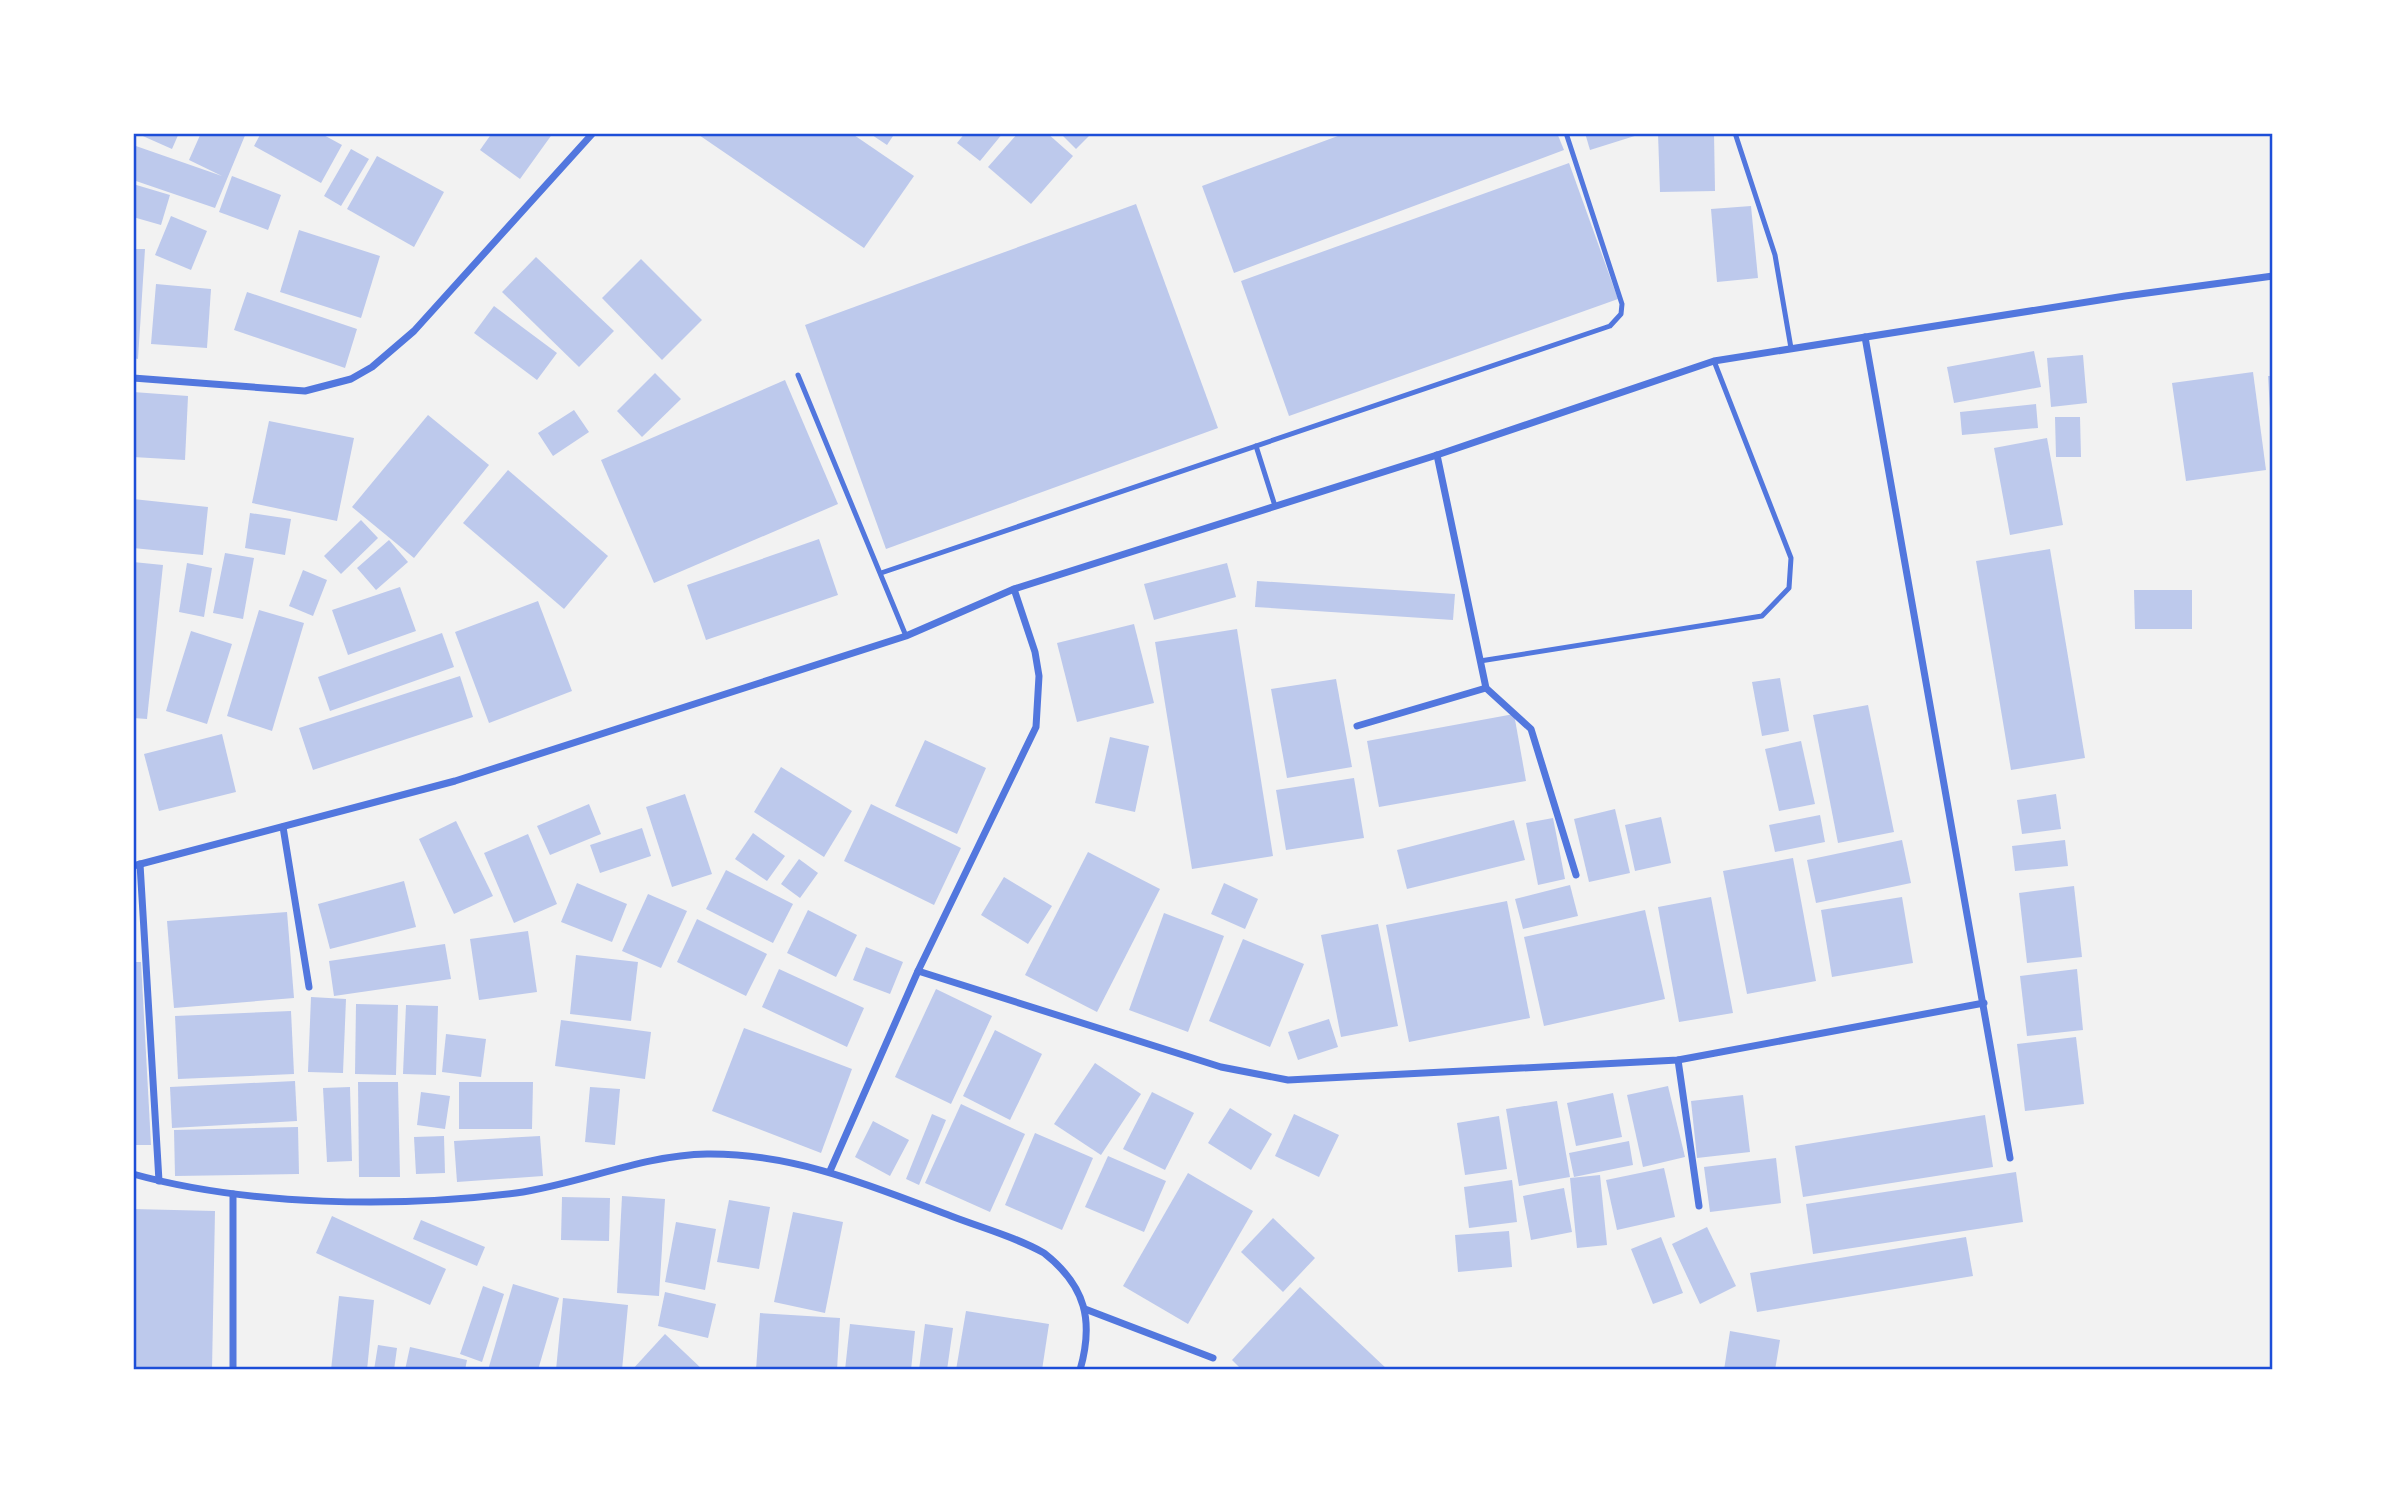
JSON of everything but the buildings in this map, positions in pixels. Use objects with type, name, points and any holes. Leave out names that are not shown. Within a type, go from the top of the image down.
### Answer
[{"type":"street","points":[[133,378],[305,391],[351,379],[372,367],[414,331],[593,133]]},
{"type":"street","points":[[159,1181],[137,865],[455,781],[906,636],[1014,589],[1437,455],[1714,361],[2273,275]]},
{"type":"street","points":[[1864,337],[2010,1158]]},
{"type":"street","points":[[1437,455],[1486,688],[1531,729],[1576,875]]},
{"type":"street","points":[[830,1171],[918,971],[1036,727],[1040,676],[1014,589]]},
{"type":"street","points":[[1357,726],[1486,688]]},
{"type":"street","points":[[284,827],[309,987]]},
{"type":"street","points":[[918,971],[1208,1063],[1266,1078],[1287,1080],[1678,1060],[1984,1003]]},
{"type":"street","points":[[1678,1060],[1699,1206]]},
{"type":"street","points":[[133,1174],[233,1194],[382,1203],[518,1192],[618,1167],[704,1154],[752,1156],[830,1171],[1033,1247],[1058,1264],[1085,1309],[1088,1343],[1080,1370]]},
{"type":"street","points":[[233,1194],[233,1370]]},
{"type":"street","points":[[1085,1309],[1213,1358]]},
{"type":"lane","points":[[881,573],[1610,326],[1621,314],[1620,296],[1566,133]]},
{"type":"lane","points":[[1735,133],[1775,255],[1791,348]]},
{"type":"lane","points":[[1480,661],[1762,616],[1789,588],[1791,558],[1714,361]]},
{"type":"lane","points":[[798,374],[906,636]]},
{"type":"lane","points":[[1256,446],[1275,506]]}]
